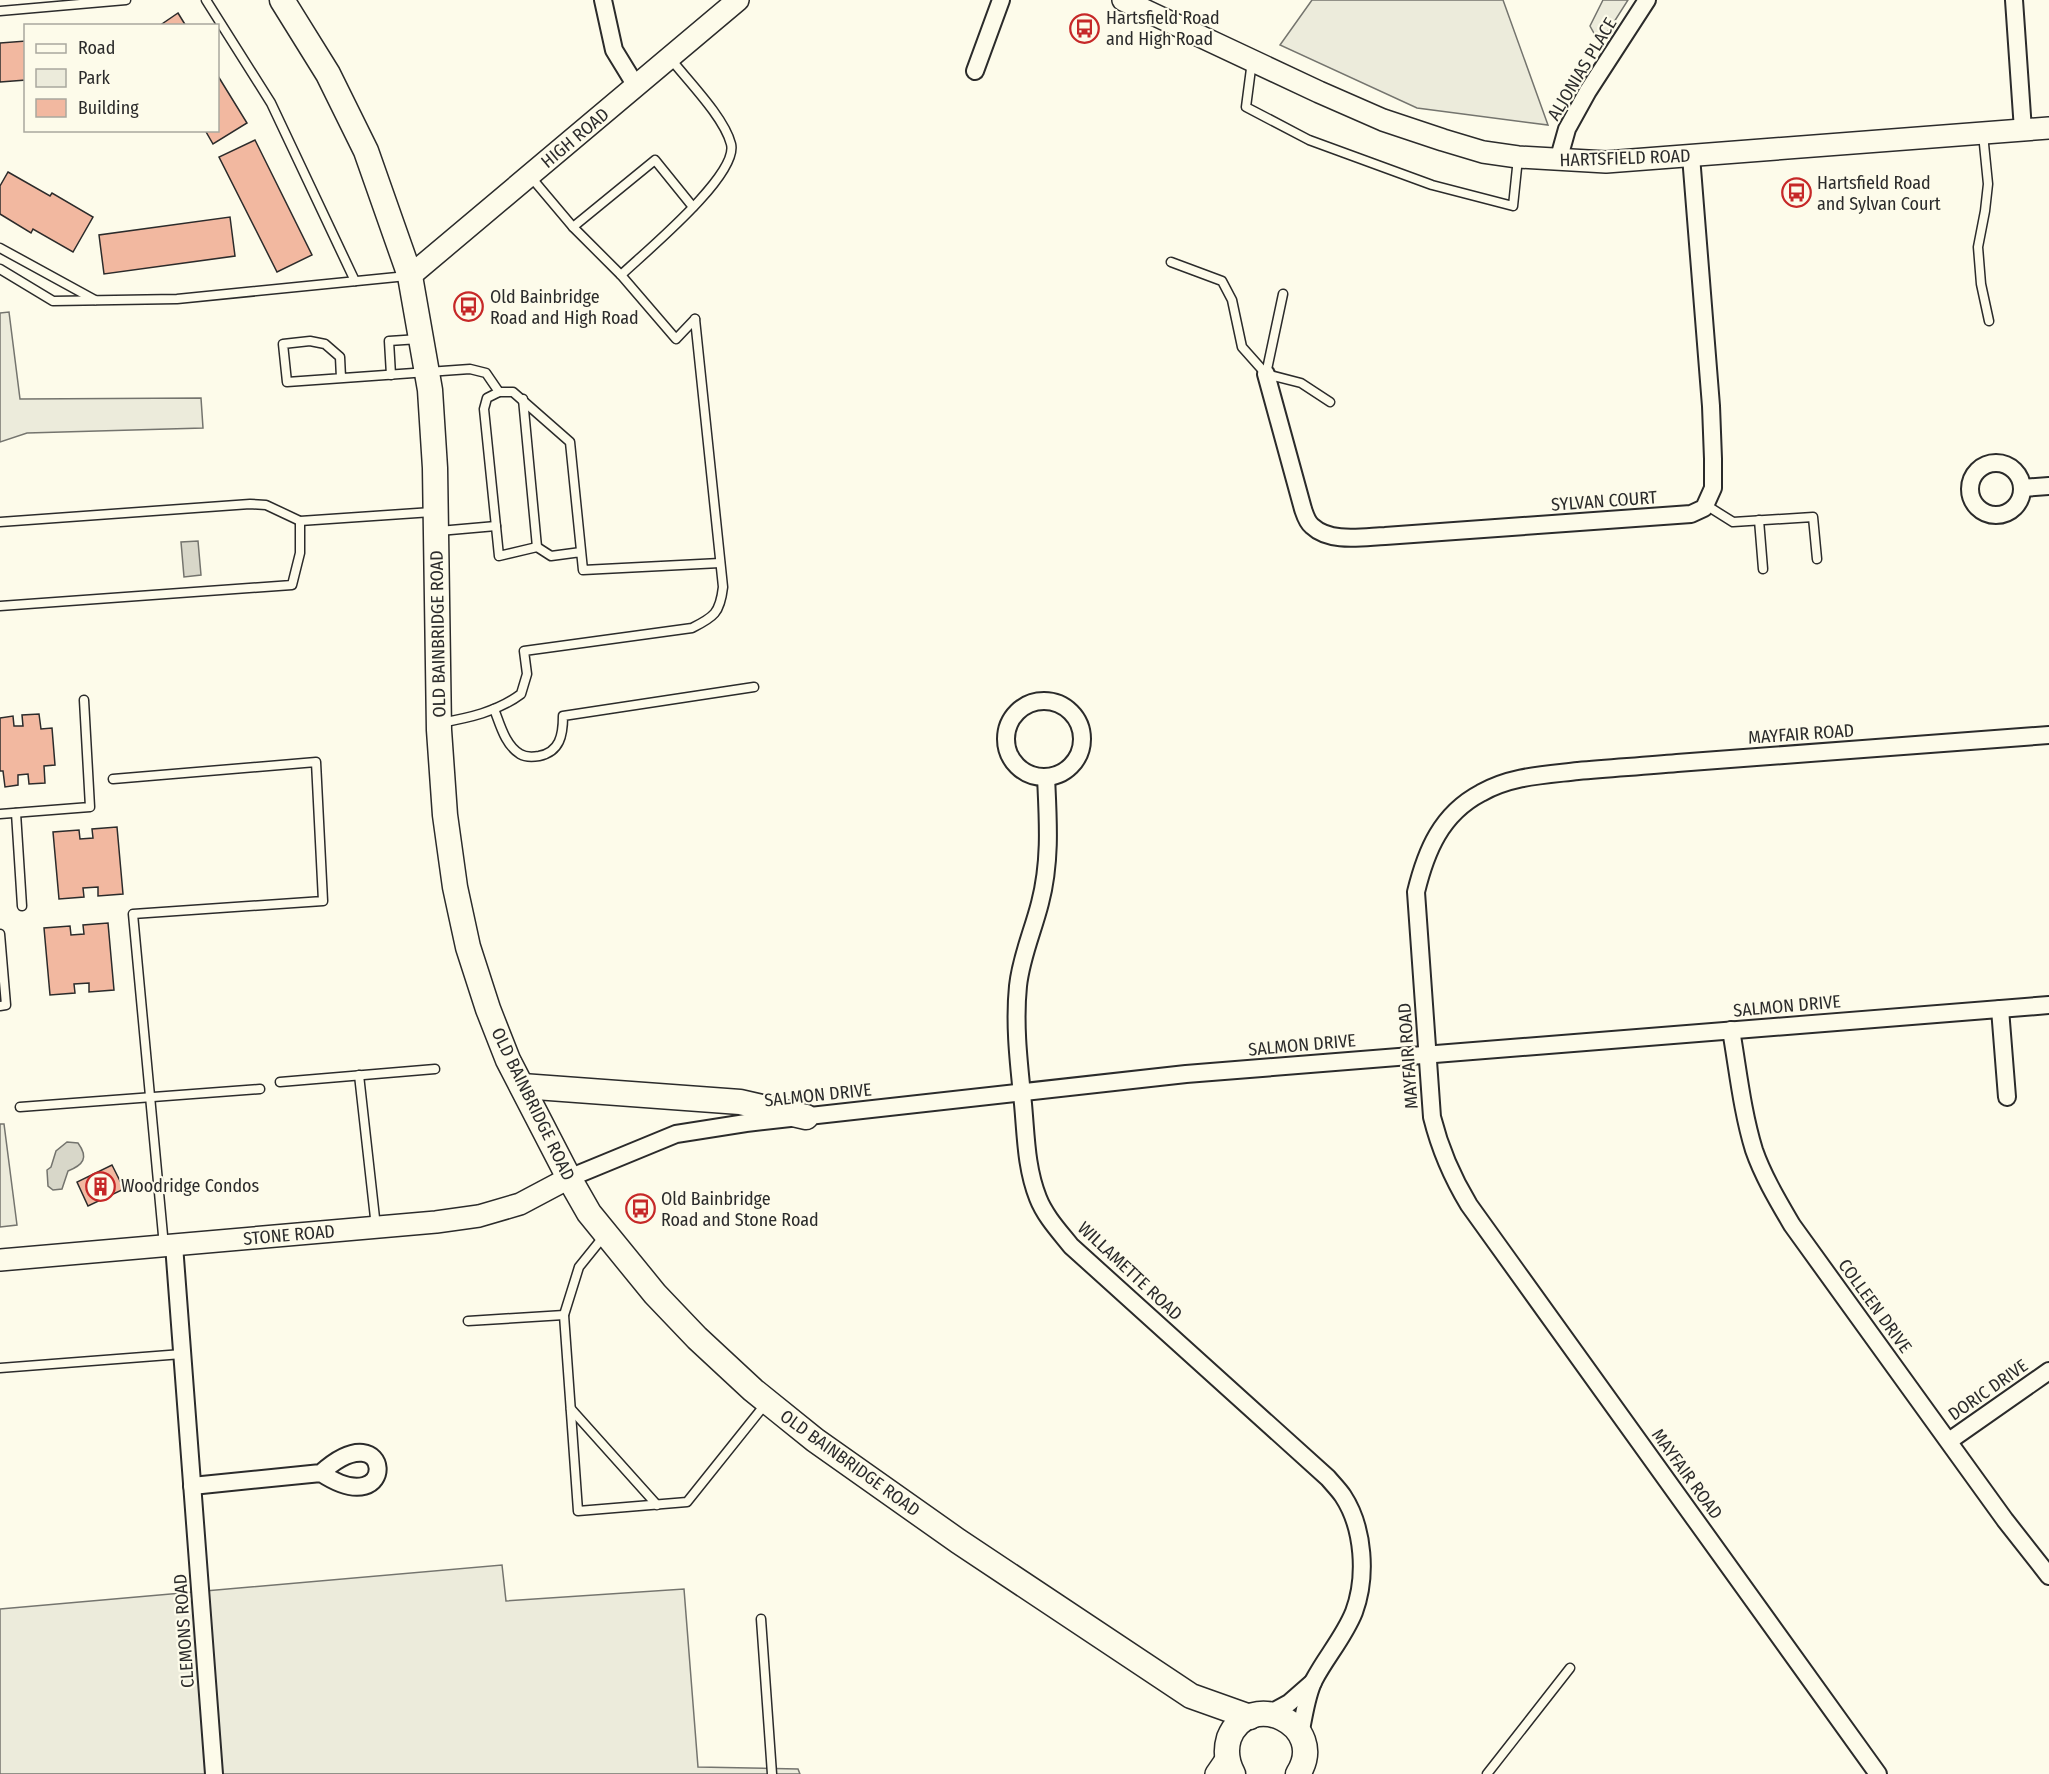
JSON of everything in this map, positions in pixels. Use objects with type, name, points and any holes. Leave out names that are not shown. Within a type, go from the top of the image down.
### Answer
[{"type":"main road","name":"OLD BAINBRIDGE ROAD","points":[[282,0],[328,74],[366,151],[410,276],[428,372],[435,468],[439,723],[445,815],[455,886],[468,947],[488,1009],[508,1060],[569,1178],[589,1213],[662,1302],[697,1338],[768,1402],[898,1501],[1191,1696],[1217,1727],[1226,1763]]},
{"type":"main road","points":[[522,1086],[740,1102],[806,1117]]},
{"type":"main road","name":"OLD BAINBRIDGE ROAD","points":[[1191,1696],[1260,1715],[1281,1717],[1292,1724],[1304,1759]]},
{"type":"main road","points":[[1226,1763],[1235,1727],[1260,1715]]},
{"type":"street","points":[[603,0],[614,50],[636,86]]},
{"type":"street","name":"HIGH ROAD","points":[[410,276],[738,0]]},
{"type":"street","points":[[975,70],[1000,0]]},
{"type":"street","name":"HARTSFIELD ROAD","points":[[1123,0],[1383,120],[1463,146],[1518,157],[1606,162],[2049,128]]},
{"type":"street","name":"ALJONIAS PLACE","points":[[1558,161],[1567,129],[1588,91],[1647,0]]},
{"type":"street","points":[[2014,0],[2023,130]]},
{"type":"street","points":[[1691,156],[1712,427],[1713,488],[1706,505]]},
{"type":"street","name":"SYLVAN COURT","points":[[1266,374],[1302,509],[1310,525],[1323,533],[1341,537],[1385,536],[1691,514],[1706,505]]},
{"type":"street","points":[[2022,488],[2049,486]]},
{"type":"street","points":[[1048,701],[1060,704],[1071,711],[1079,722],[1082,735],[1081,751],[1075,762],[1065,771],[1046,777],[1026,773],[1016,764],[1009,753],[1006,740],[1007,729],[1013,717],[1022,708],[1048,701]]},
{"type":"street","name":"MAYFAIR ROAD","points":[[1878,1774],[1469,1205],[1454,1180],[1439,1144],[1432,1117],[1416,892],[1424,861],[1433,840],[1463,805],[1498,784],[1529,776],[2049,735]]},
{"type":"street","name":"WILLAMETTE ROAD","points":[[1046,777],[1049,842],[1047,874],[1023,956],[1016,1022],[1029,1170],[1038,1200],[1071,1246],[1328,1478],[1343,1497],[1353,1519],[1358,1539],[1361,1563],[1360,1588],[1353,1613],[1313,1682],[1289,1703],[1260,1715]]},
{"type":"street","name":"SALMON DRIVE","points":[[569,1178],[676,1134],[746,1123],[1186,1074],[2049,1005]]},
{"type":"street","points":[[2000,1009],[2007,1097]]},
{"type":"street","name":"COLLEEN DRIVE","points":[[1731,1030],[1744,1110],[1755,1151],[1770,1188],[1792,1225],[2049,1576]]},
{"type":"street","name":"STONE ROAD","points":[[0,1260],[376,1228],[479,1216],[520,1204],[569,1178]]},
{"type":"street","name":"CLEMONS ROAD","points":[[169,1245],[182,1354],[214,1774]]},
{"type":"street","name":"DORIC DRIVE","points":[[1948,1441],[2049,1371]]},
{"type":"street","points":[[192,1486],[321,1473]]},
{"type":"street","name":"WILLAMETTE ROAD","points":[[1304,1759],[1313,1682]]},
{"type":"lane","points":[[0,11],[126,0]]},
{"type":"lane","points":[[207,0],[271,103],[355,281]]},
{"type":"lane","points":[[621,275],[693,207],[714,185],[728,165],[732,147],[726,129],[670,58]]},
{"type":"lane","points":[[1252,61],[1246,107],[1309,140],[1432,185],[1513,206],[1518,157]]},
{"type":"lane","points":[[1983,133],[1988,184],[1978,248],[1981,284],[1989,321]]},
{"type":"lane","points":[[573,227],[655,160],[693,207]]},
{"type":"lane","points":[[439,723],[466,718],[494,709],[521,694],[527,674],[524,651],[692,628],[713,618],[721,604],[723,587],[695,319],[676,339],[621,275],[573,227],[530,176]]},
{"type":"lane","points":[[0,248],[96,301]]},
{"type":"lane","points":[[1171,262],[1222,281],[1233,300],[1242,347],[1266,374],[1301,383],[1330,402]]},
{"type":"lane","points":[[0,269],[53,301],[177,299],[410,276]]},
{"type":"lane","points":[[1266,374],[1283,294]]},
{"type":"lane","points":[[391,375],[389,341],[422,338]]},
{"type":"lane","points":[[341,378],[340,357],[325,344],[310,341],[283,344],[287,382],[470,369],[486,373],[500,392]]},
{"type":"lane","points":[[581,552],[551,556],[537,547],[499,556],[484,409],[487,398],[500,392],[513,392],[570,442],[583,570],[720,563]]},
{"type":"lane","points":[[523,399],[537,547]]},
{"type":"lane","points":[[0,522],[250,504],[266,505],[300,521],[436,521],[496,526]]},
{"type":"lane","points":[[1706,505],[1733,522],[1813,517],[1817,559]]},
{"type":"lane","points":[[1759,520],[1763,569]]},
{"type":"lane","points":[[0,606],[292,585],[300,553],[300,521]]},
{"type":"lane","points":[[494,709],[507,741],[520,754],[531,757],[545,754],[557,746],[563,731],[563,716],[753,687]]},
{"type":"lane","points":[[0,814],[90,807],[84,700]]},
{"type":"lane","points":[[113,779],[316,762],[323,901],[133,914],[151,1097],[169,1245]]},
{"type":"lane","points":[[16,813],[22,906]]},
{"type":"lane","points":[[0,934],[6,1005],[0,1006]]},
{"type":"lane","points":[[280,1082],[435,1069]]},
{"type":"lane","points":[[359,1075],[376,1228]]},
{"type":"lane","points":[[20,1107],[261,1089]]},
{"type":"lane","points":[[606,1235],[579,1267],[564,1315],[578,1511],[687,1502],[768,1402]]},
{"type":"lane","points":[[468,1321],[564,1315]]},
{"type":"lane","points":[[0,1368],[182,1354]]},
{"type":"lane","points":[[571,1408],[657,1505]]},
{"type":"lane","points":[[761,1619],[772,1774]]},
{"type":"lane","points":[[1487,1774],[1570,1668]]},
{"type":"green space","points":[[1312,0],[1503,0],[1548,125],[1417,108],[1280,45]]},
{"type":"green space","points":[[1603,0],[1628,0],[1600,44],[1590,26]]},
{"type":"green space","points":[[9,312],[20,399],[201,398],[203,428],[27,433],[0,442],[0,313]]},
{"type":"green space","points":[[0,1124],[4,1124],[17,1225],[0,1227]]},
{"type":"green space","points":[[502,1565],[506,1601],[684,1589],[698,1767],[798,1769],[800,1774],[0,1774],[0,1609]]},
{"type":"shaded area","points":[[198,541],[201,575],[184,577],[181,542]]},
{"type":"shaded area","points":[[67,1142],[78,1143],[84,1157],[81,1163],[68,1171],[62,1189],[53,1190],[48,1186],[47,1170],[51,1167],[56,1151]]},
{"type":"building","points":[[178,13],[185,24],[162,24]]},
{"type":"building","points":[[24,41],[24,80],[0,82],[0,43]]},
{"type":"building","points":[[219,78],[247,123],[213,144],[206,132],[219,132]]},
{"type":"building","points":[[255,140],[312,255],[277,272],[219,157]]},
{"type":"building","points":[[8,172],[50,196],[52,193],[93,217],[73,252],[33,229],[31,233],[0,214],[0,186]]},
{"type":"building","points":[[230,217],[235,256],[104,274],[99,235]]},
{"type":"building","points":[[39,714],[41,729],[52,728],[55,765],[44,766],[45,783],[29,784],[28,774],[18,775],[18,785],[5,787],[3,771],[0,771],[0,718],[13,716],[14,726],[23,726],[22,715]]},
{"type":"building","points":[[117,827],[123,894],[98,896],[98,887],[83,888],[84,897],[59,899],[53,832],[79,830],[80,839],[93,838],[92,829]]},
{"type":"building","points":[[108,923],[114,990],[89,992],[89,983],[74,984],[75,993],[50,995],[44,928],[70,926],[71,935],[84,934],[83,925]]},
{"type":"building","name":"Woodridge Condos","points":[[112,1165],[124,1189],[88,1206],[77,1182]]},
{"type":"place","name":"Hartsfield Road and High Road","points":[[1085,28]]},
{"type":"place","name":"Hartsfield Road and Sylvan Court","points":[[1796,193]]},
{"type":"place","name":"Old Bainbridge Road and High Road","points":[[469,307]]},
{"type":"place","name":"Woodridge Condos","points":[[100,1186]]},
{"type":"place","name":"Old Bainbridge Road and Stone Road","points":[[640,1209]]}]
